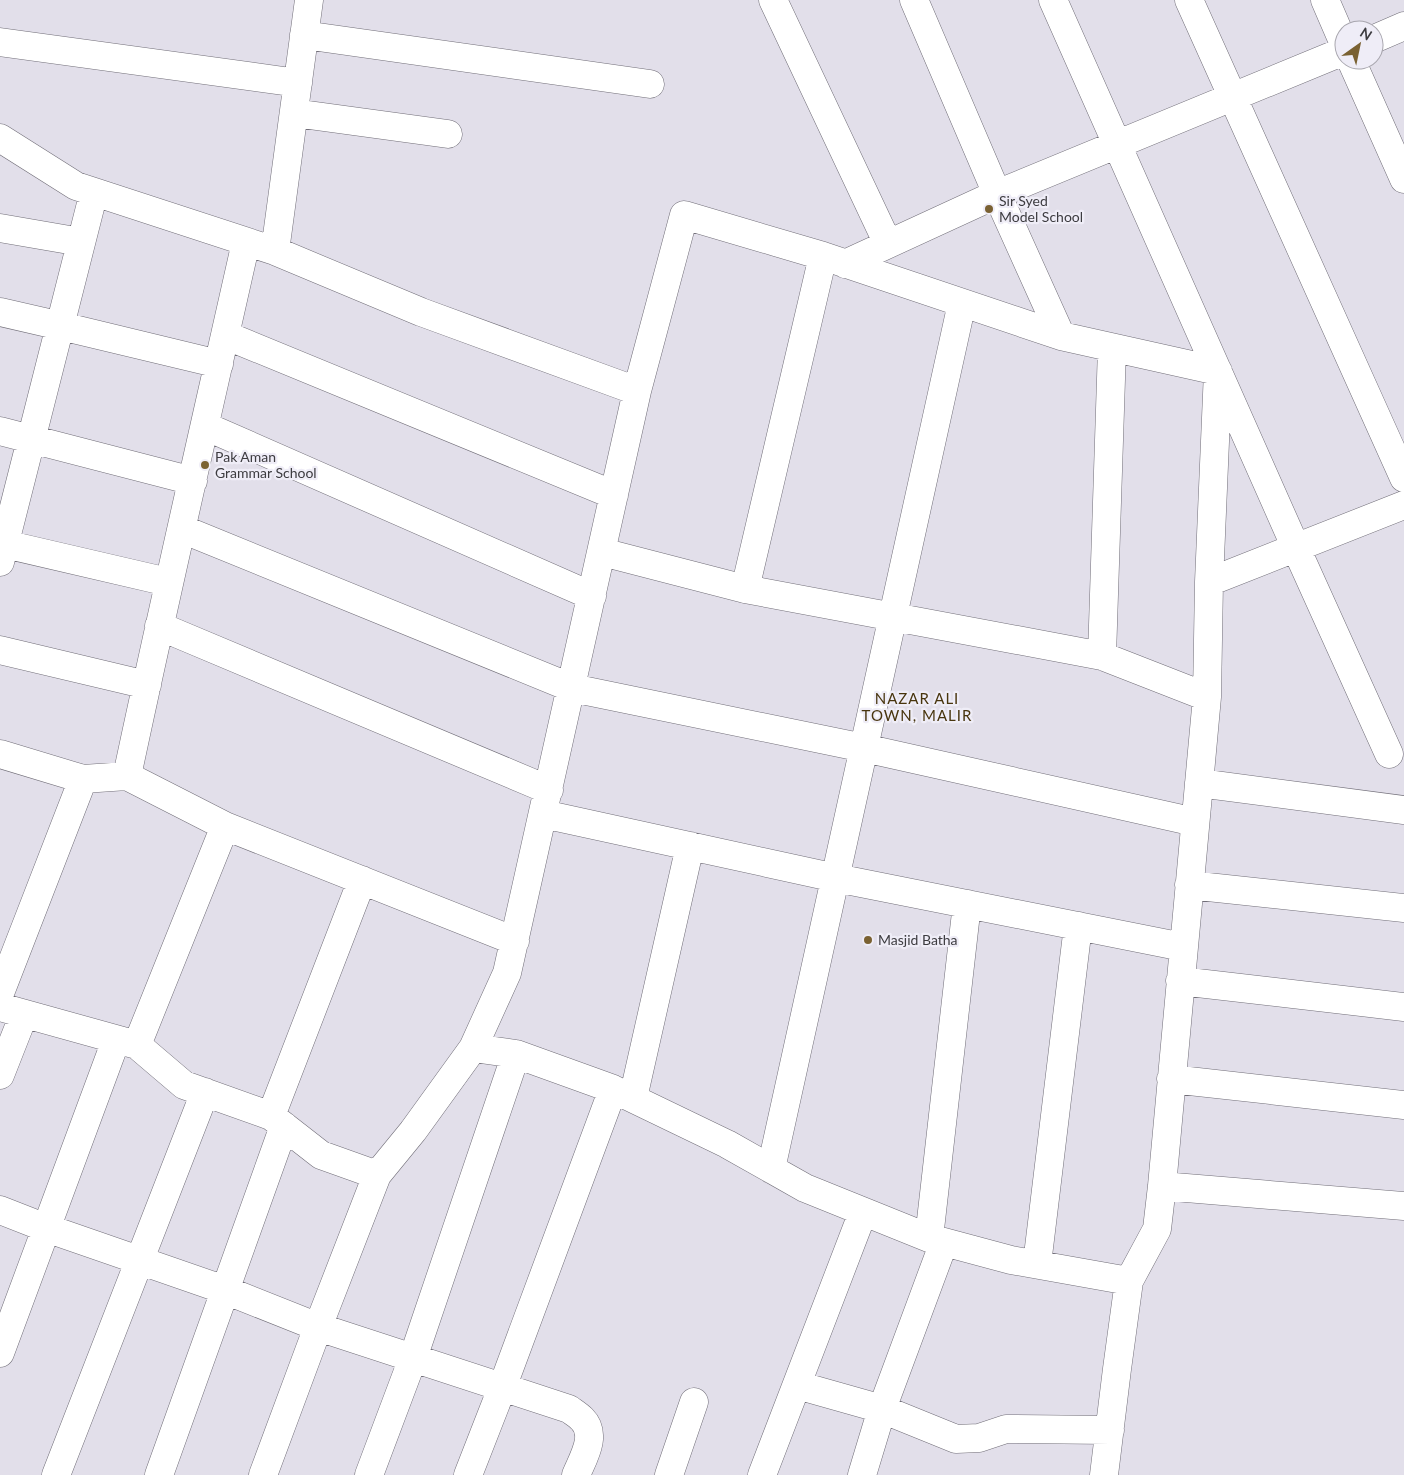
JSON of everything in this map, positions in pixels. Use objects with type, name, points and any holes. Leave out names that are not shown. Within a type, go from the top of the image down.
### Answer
[{"type":"street","points":[[275,251],[309,0]]},
{"type":"street","points":[[773,0],[888,244]]},
{"type":"street","points":[[914,0],[997,194],[1061,336]]},
{"type":"street","points":[[1053,0],[1389,754]]},
{"type":"street","points":[[1189,0],[1404,478]]},
{"type":"street","points":[[1325,0],[1334,21]]},
{"type":"street","points":[[1384,35],[1404,26]]},
{"type":"street","points":[[304,35],[650,84]]},
{"type":"street","points":[[0,42],[298,83]]},
{"type":"street","points":[[834,260],[888,244],[997,194],[1334,55]]},
{"type":"street","points":[[1355,70],[1404,179]]},
{"type":"street","points":[[294,114],[448,134]]},
{"type":"street","points":[[0,138],[76,186],[275,251],[421,312],[637,391]]},
{"type":"street","points":[[94,192],[2,550],[168,582]]},
{"type":"street","points":[[263,1475],[376,1175],[413,1131],[472,1048],[508,974],[637,391],[684,215],[834,260],[1061,336],[1218,371]]},
{"type":"street","points":[[0,228],[81,242]]},
{"type":"street","points":[[127,776],[168,582],[182,529],[246,242]]},
{"type":"street","points":[[745,589],[834,260]]},
{"type":"street","points":[[771,1169],[962,303]]},
{"type":"street","points":[[0,312],[219,364]]},
{"type":"street","points":[[225,335],[614,495]]},
{"type":"street","points":[[1102,656],[1112,348]]},
{"type":"street","points":[[1104,1475],[1130,1281],[1157,1229],[1162,1186],[1207,697],[1209,582],[1218,371]]},
{"type":"street","points":[[205,426],[592,596]]},
{"type":"street","points":[[0,431],[193,481]]},
{"type":"street","points":[[1209,582],[1404,505]]},
{"type":"street","points":[[182,529],[572,688],[864,748],[1195,822]]},
{"type":"street","points":[[602,552],[745,589],[1102,656],[1207,697]]},
{"type":"street","points":[[159,626],[546,802],[690,846],[836,878],[1183,947]]},
{"type":"street","points":[[0,650],[147,685]]},
{"type":"street","points":[[0,754],[83,779],[127,776],[225,826],[515,940]]},
{"type":"street","points":[[0,993],[83,779]]},
{"type":"street","points":[[1199,784],[1404,810]]},
{"type":"street","points":[[0,1353],[46,1228],[126,1042],[225,826]]},
{"type":"street","points":[[468,1475],[623,1093],[690,846]]},
{"type":"street","points":[[158,1475],[225,1290],[278,1121],[362,880]]},
{"type":"street","points":[[1189,885],[1404,908]]},
{"type":"street","points":[[862,1475],[937,1240],[967,904]]},
{"type":"street","points":[[1037,1264],[1078,926]]},
{"type":"street","points":[[1180,982],[1404,1007]]},
{"type":"street","points":[[0,1074],[12,1010],[126,1042],[184,1085],[278,1121],[320,1155],[376,1175]]},
{"type":"street","points":[[472,1048],[516,1054],[623,1093],[727,1144],[806,1188],[937,1240],[1011,1260],[1130,1281]]},
{"type":"street","points":[[369,1475],[413,1358],[516,1054]]},
{"type":"street","points":[[1172,1079],[1404,1105]]},
{"type":"street","points":[[56,1475],[205,1092]]},
{"type":"street","points":[[1162,1186],[1404,1206]]},
{"type":"street","points":[[0,1210],[46,1228],[225,1290],[318,1327],[569,1410],[582,1418],[587,1426],[590,1438],[576,1475]]},
{"type":"street","points":[[762,1475],[863,1212]]},
{"type":"street","points":[[796,1385],[882,1409],[956,1439],[979,1438],[1006,1429],[1110,1430]]},
{"type":"street","points":[[669,1475],[694,1402]]},
{"type":"place","name":"Sir Syed Model School","points":[[989,209]]},
{"type":"place","name":"Pak Aman Grammar School","points":[[205,465]]},
{"type":"place","name":"Masjid Batha","points":[[868,940]]},
{"type":"district","name":"NAZAR ALI TOWN, MALIR","points":[[917,708]]}]
